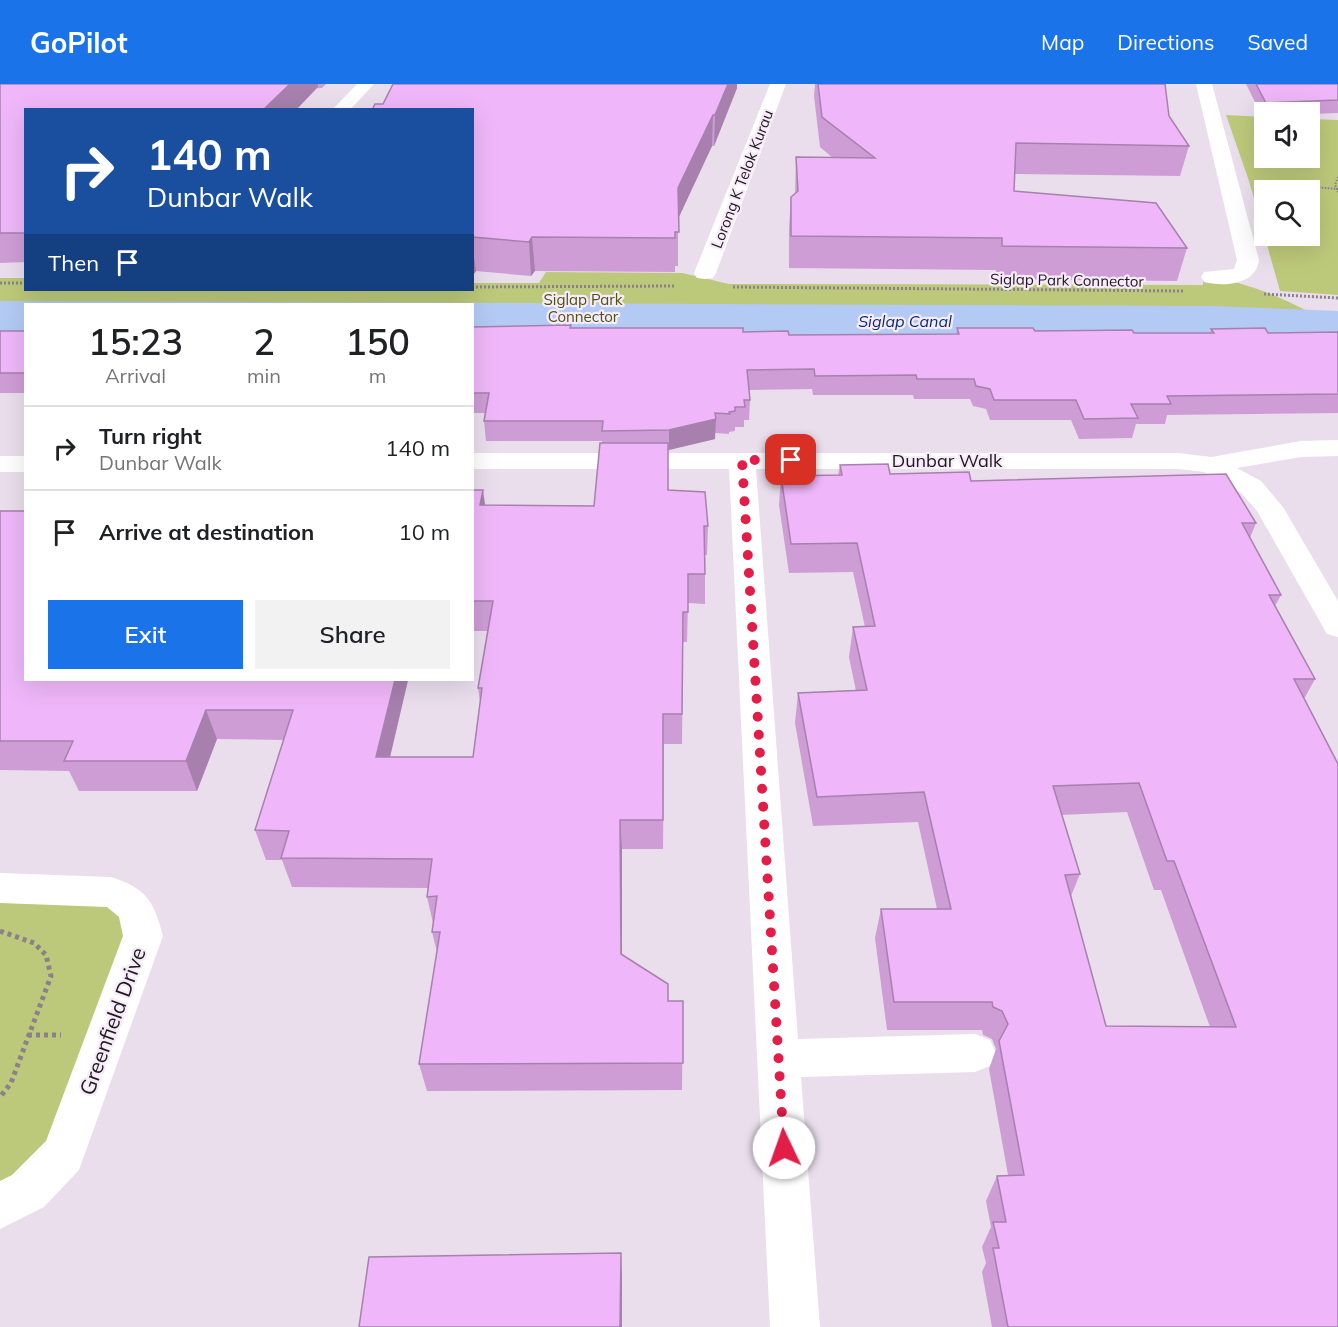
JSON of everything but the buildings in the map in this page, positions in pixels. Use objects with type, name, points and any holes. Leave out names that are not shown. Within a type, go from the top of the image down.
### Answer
[{"type":"street","points":[[342,108],[366,84]]},
{"type":"street","name":"Lorong K Telok Kurau","points":[[705,273],[778,84]]},
{"type":"street","points":[[1204,84],[1248,260],[1247,269],[1240,275],[1212,277]]},
{"type":"street","points":[[1211,465],[1301,449],[1338,448]]},
{"type":"street","points":[[742,460],[795,1327]]},
{"type":"street","name":"Dunbar Walk","points":[[474,461],[1179,461],[1211,465],[1251,488],[1269,507],[1338,627]]},
{"type":"street","points":[[0,464],[24,464]]},
{"type":"street","name":"Greenfield Drive","points":[[0,888],[111,892],[126,898],[136,909],[143,936],[63,1155],[28,1191],[0,1206]]},
{"type":"street","points":[[779,1059],[975,1053]]},
{"type":"path","points":[[1228,181],[1337,190],[1335,181],[1338,177]]},
{"type":"path","points":[[0,283],[24,283]]},
{"type":"path","points":[[474,287],[674,286]]},
{"type":"path","name":"Siglap Park Connector","points":[[728,287],[1185,291]]},
{"type":"path","points":[[1254,293],[1338,298]]},
{"type":"path","points":[[0,931],[16,934],[34,943],[46,955],[51,976],[11,1083],[0,1097]]},
{"type":"green space","points":[[1226,115],[1254,116],[1254,168],[1320,168],[1320,119],[1338,120],[1338,295],[1280,291],[1267,246],[1320,246],[1320,180],[1254,180],[1254,199]]},
{"type":"green space","name":"Siglap Park Connector","points":[[546,272],[682,273],[729,284],[1203,285],[1203,278],[1256,288],[1289,302],[1338,326],[1338,344],[474,303],[24,303],[24,307],[0,341],[0,278],[24,278],[24,291],[474,291],[474,283],[539,283]]},
{"type":"green space","points":[[0,888],[136,909],[63,1155],[0,1206]]},
{"type":"water","name":"Siglap Canal","points":[[0,301],[1214,306],[1338,311],[1338,339],[474,335],[474,303],[24,303],[24,333],[0,333]]},
{"type":"route","points":[[784,1148],[742,460],[791,460]]}]
